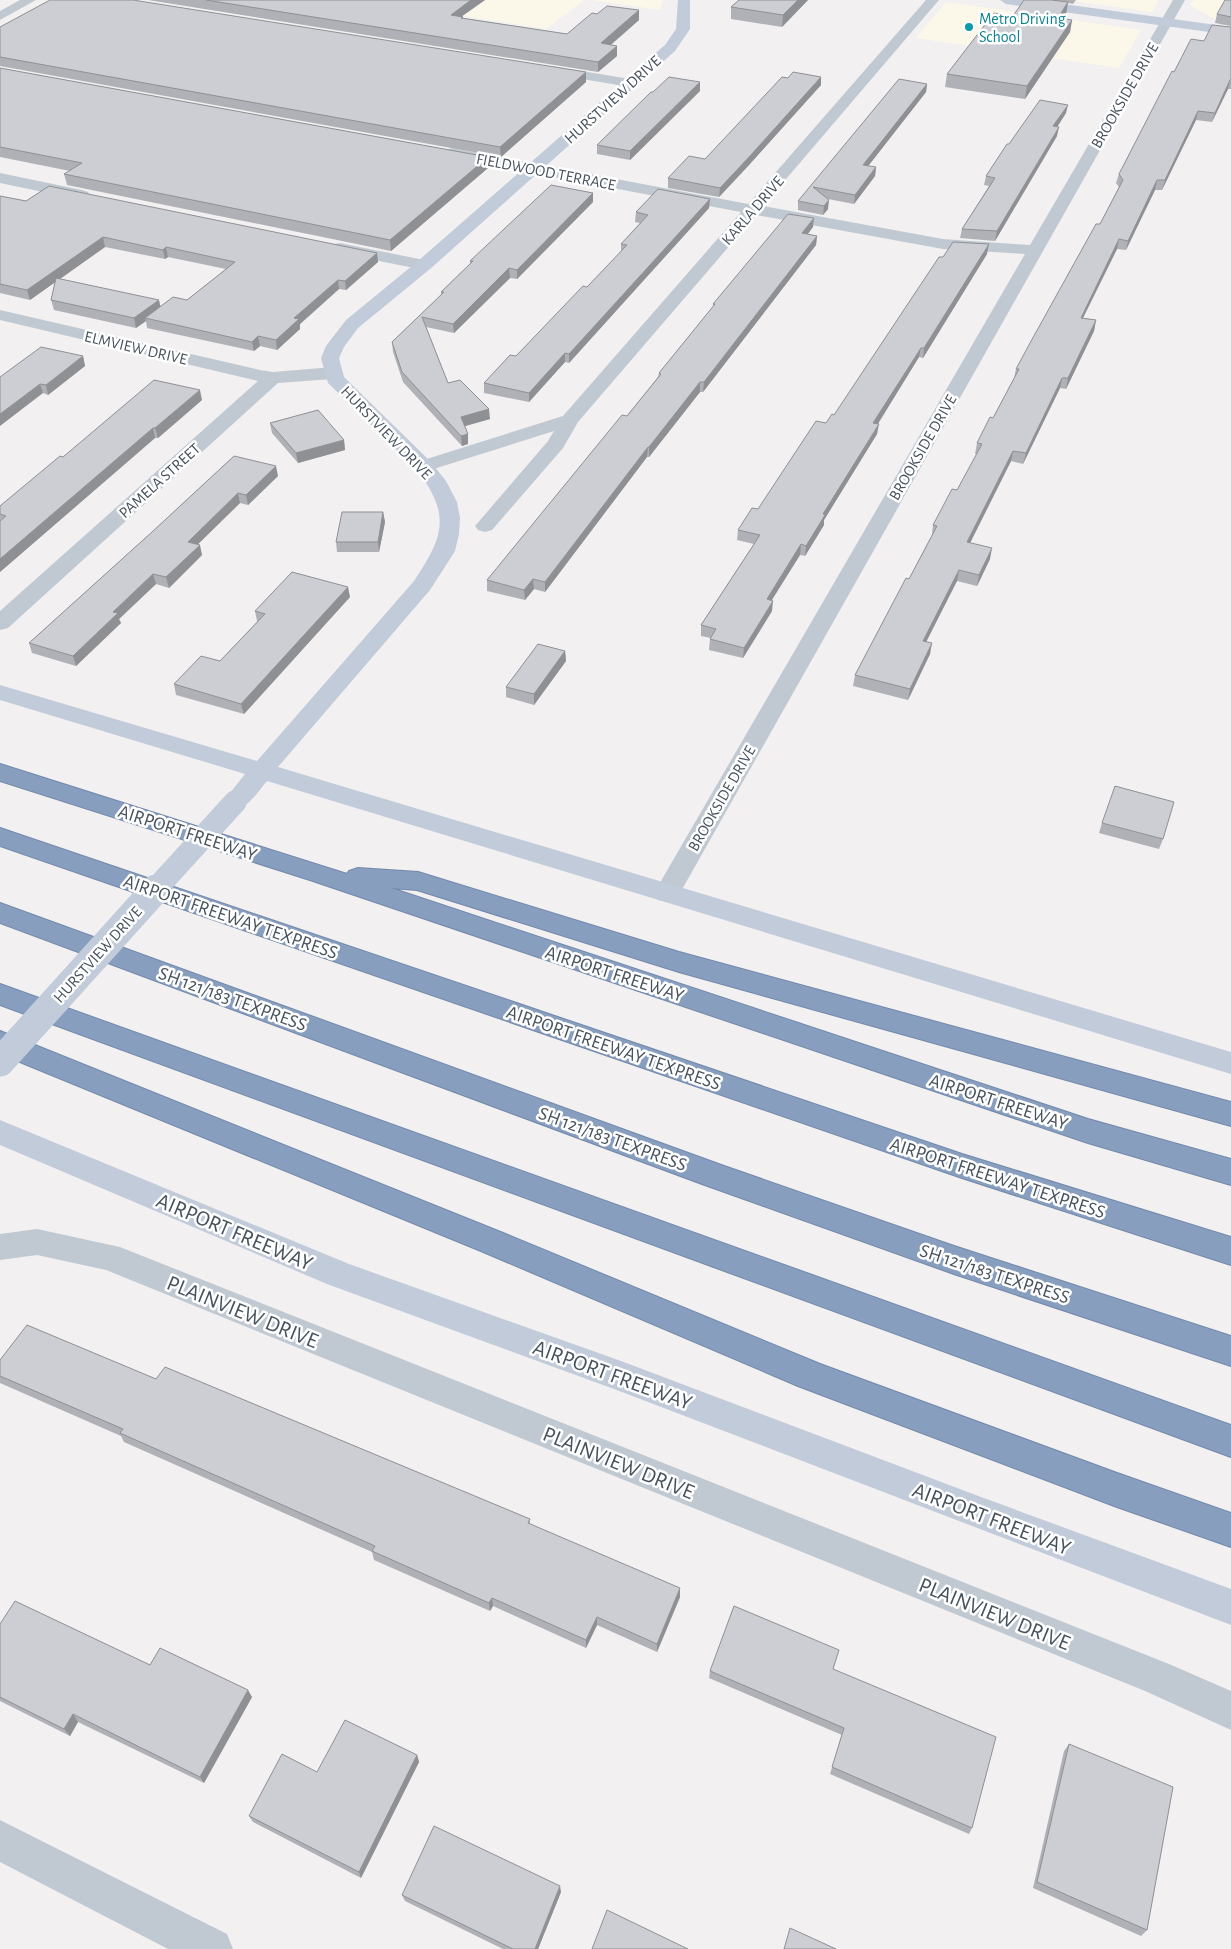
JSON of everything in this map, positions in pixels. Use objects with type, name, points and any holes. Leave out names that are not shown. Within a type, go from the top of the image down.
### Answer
[{"type":"highway","name":"AIRPORT FREEWAY","points":[[0,772],[319,874],[1088,1131],[1231,1172]]},
{"type":"highway","name":"AIRPORT FREEWAY TEXPRESS","points":[[0,837],[962,1166],[1231,1251]]},
{"type":"highway","points":[[319,874],[418,881],[679,962],[1231,1114]]},
{"type":"highway","name":"SH 121/183 TEXPRESS","points":[[0,913],[713,1175],[954,1260],[1231,1351]]},
{"type":"highway","points":[[0,994],[1231,1441]]},
{"type":"highway","points":[[0,1042],[492,1242],[810,1375],[1117,1490],[1231,1530]]},
{"type":"street","points":[[0,16],[30,0]]},
{"type":"street","name":"HURSTVIEW DRIVE","points":[[0,1062],[236,802],[422,585],[444,551],[449,534],[450,518],[447,502],[439,485],[424,466],[335,379],[330,358],[333,352],[352,324],[424,265],[678,39],[683,29],[684,0]]},
{"type":"street","name":"KARLA DRIVE","points":[[485,526],[556,444],[570,420],[933,0]]},
{"type":"street","points":[[1006,0],[1231,31]]},
{"type":"street","name":"BROOKSIDE DRIVE","points":[[667,894],[1178,0]]},
{"type":"street","points":[[542,69],[630,83]]},
{"type":"street","name":"FIELDWOOD TERRACE","points":[[437,151],[943,244],[1034,250]]},
{"type":"street","points":[[0,178],[96,198]]},
{"type":"street","points":[[328,245],[424,265]]},
{"type":"street","name":"ELMVIEW DRIVE","points":[[0,315],[273,378]]},
{"type":"street","points":[[8,332],[24,320]]},
{"type":"street","points":[[273,378],[333,373]]},
{"type":"street","name":"PAMELA STREET","points":[[0,623],[273,378]]},
{"type":"street","points":[[424,466],[570,420]]},
{"type":"street","points":[[0,692],[1231,1063]]},
{"type":"street","name":"AIRPORT FREEWAY","points":[[0,1132],[338,1274],[621,1376],[981,1514],[1231,1606]]},
{"type":"street","name":"PLAINVIEW DRIVE","points":[[0,1247],[37,1242],[109,1257],[1156,1677],[1231,1711]]},
{"type":"street","points":[[0,1840],[212,1949]]},
{"type":"shaded area","points":[[362,0],[584,0],[546,29]]},
{"type":"shaded area","points":[[592,0],[663,0],[660,10]]},
{"type":"shaded area","points":[[1067,0],[1159,0],[1152,12]]},
{"type":"shaded area","points":[[1193,0],[1231,0],[1216,20],[1190,5]]},
{"type":"shaded area","points":[[946,2],[1141,30],[1119,68],[916,38]]},
{"type":"building","points":[[50,0],[133,0],[586,72],[500,147],[0,57],[0,27]]},
{"type":"building","points":[[206,0],[471,0],[451,15],[567,34],[592,13],[597,14],[607,6],[639,10],[601,43],[617,46],[598,62]]},
{"type":"building","points":[[739,0],[798,0],[783,15],[731,7]]},
{"type":"building","points":[[1024,0],[1068,2],[1058,18],[1072,20],[1027,86],[947,74],[994,13],[1013,16]]},
{"type":"building","points":[[1225,0],[1231,0],[1231,17],[1217,14]]},
{"type":"building","points":[[1212,25],[1231,27],[1231,80],[1215,113],[1198,111],[1165,180],[1157,180],[1128,241],[1119,239],[1081,318],[1096,320],[1068,378],[1062,378],[1026,453],[1013,451],[967,542],[992,548],[979,575],[959,570],[923,641],[932,643],[910,689],[855,675],[906,578],[909,579],[937,526],[933,525],[952,489],[957,490],[982,444],[977,443],[990,417],[993,418],[1019,369],[1016,369],[1030,343],[1096,224],[1100,224],[1123,180],[1119,174],[1172,71],[1174,72],[1191,39],[1204,41]]},
{"type":"building","points":[[0,68],[488,157],[390,240],[64,174],[82,163],[0,147]]},
{"type":"building","points":[[793,72],[821,77],[720,188],[668,178],[689,156],[705,159],[782,77],[788,78]]},
{"type":"building","points":[[669,77],[700,82],[630,151],[597,145],[651,92]]},
{"type":"building","points":[[899,79],[927,84],[863,165],[876,167],[855,195],[813,187],[829,200],[824,206],[798,201]]},
{"type":"building","points":[[1040,100],[1068,105],[1053,126],[1059,127],[997,231],[962,229],[995,178],[986,176]]},
{"type":"building","points":[[551,185],[593,193],[517,270],[509,268],[453,324],[422,317],[448,383],[460,380],[489,409],[461,417],[468,434],[461,436],[402,372],[392,342],[473,261],[470,261]]},
{"type":"building","points":[[49,186],[377,253],[345,281],[338,280],[294,318],[299,319],[276,340],[258,336],[252,342],[145,318],[173,297],[187,300],[235,262],[166,247],[163,250],[103,237],[27,290],[0,284],[0,196],[26,201]]},
{"type":"building","points":[[658,189],[710,199],[569,354],[565,353],[529,393],[484,383],[510,355],[516,356],[583,286],[587,287],[627,245],[621,244],[648,215],[636,212]]},
{"type":"building","points":[[788,214],[814,218],[802,233],[817,236],[704,382],[700,382],[648,447],[545,582],[533,579],[524,590],[487,580],[622,415],[627,416],[715,304],[713,304]]},
{"type":"building","points":[[953,242],[989,244],[924,348],[921,348],[873,423],[879,424],[823,514],[825,515],[806,546],[801,544],[767,599],[773,601],[744,648],[710,639],[716,629],[701,625],[760,535],[738,530],[752,508],[758,509],[816,421],[826,423],[832,414],[834,415],[939,257],[943,257]]},
{"type":"building","points":[[56,278],[159,300],[134,318],[51,300]]},
{"type":"building","points":[[41,347],[83,356],[46,385],[40,384],[0,414],[0,377]]},
{"type":"building","points":[[154,380],[200,390],[0,559],[0,521],[6,516],[0,514],[0,506],[60,456],[63,457]]},
{"type":"building","points":[[318,410],[344,440],[296,453],[270,423]]},
{"type":"building","points":[[234,456],[276,466],[246,495],[238,493],[188,542],[200,545],[166,577],[153,574],[113,612],[118,613],[73,656],[29,643],[152,532]]},
{"type":"building","points":[[342,512],[383,512],[378,542],[336,542]]},
{"type":"building","points":[[292,572],[348,587],[241,704],[174,684],[201,656],[220,661],[265,614],[255,611]]},
{"type":"building","points":[[538,644],[565,651],[534,694],[506,687]]},
{"type":"building","points":[[1115,786],[1174,802],[1163,839],[1102,823]]},
{"type":"building","points":[[27,1325],[156,1379],[165,1367],[530,1519],[528,1523],[680,1588],[657,1644],[597,1617],[586,1640],[492,1598],[489,1603],[372,1551],[375,1546],[120,1433],[123,1429],[0,1376],[0,1360]]},
{"type":"building","points":[[15,1601],[150,1665],[160,1648],[248,1690],[200,1777],[73,1714],[64,1729],[0,1697],[0,1624]]},
{"type":"building","points":[[734,1606],[839,1650],[833,1669],[996,1737],[972,1828],[832,1767],[844,1728],[710,1671]]},
{"type":"building","points":[[345,1720],[417,1755],[359,1872],[249,1816],[282,1754],[317,1772]]},
{"type":"building","points":[[1069,1744],[1173,1787],[1147,1930],[1037,1882]]},
{"type":"building","points":[[434,1826],[560,1886],[535,1949],[513,1949],[402,1895]]},
{"type":"building","points":[[607,1910],[688,1949],[592,1949]]},
{"type":"building","points":[[790,1928],[836,1949],[784,1949]]},
{"type":"place","name":"Metro Driving School","points":[[969,27]]}]
